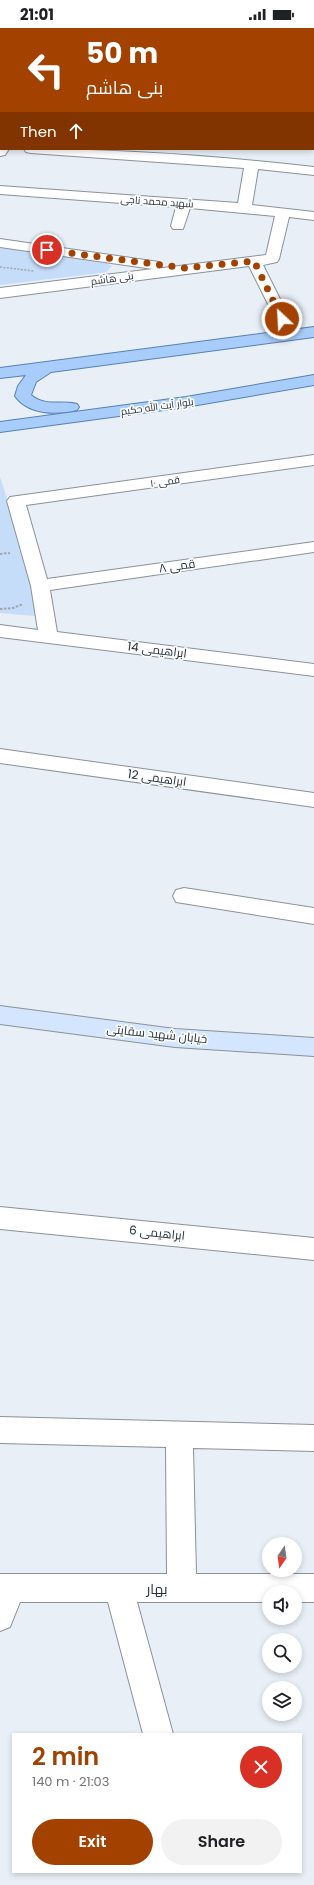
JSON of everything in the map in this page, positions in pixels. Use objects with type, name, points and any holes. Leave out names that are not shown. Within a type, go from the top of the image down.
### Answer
[{"type":"main road","points":[[0,373],[314,332]]},
{"type":"main road","points":[[47,368],[33,376],[25,384],[23,396],[30,403],[36,406],[51,408],[117,403],[186,402]]},
{"type":"main road","name":"بلوار آیت الله حکیم","points":[[0,427],[186,402],[314,380]]},
{"type":"main road","name":"خیابان شهید سقایتی","points":[[0,1015],[175,1038],[314,1047]]},
{"type":"street","points":[[46,150],[252,164],[314,171]]},
{"type":"street","points":[[244,208],[252,164]]},
{"type":"street","name":"شهید محمد ناجی","points":[[0,190],[184,203],[314,216]]},
{"type":"street","points":[[178,226],[184,203]]},
{"type":"street","name":"بنی هاشم","points":[[0,293],[185,268],[272,259],[283,213]]},
{"type":"street","points":[[0,243],[185,268]]},
{"type":"street","points":[[254,261],[282,319]]},
{"type":"street","name":"قمی ۱۰","points":[[40,586],[16,501],[314,460]]},
{"type":"street","name":"قمی ۸","points":[[40,586],[314,547]]},
{"type":"street","points":[[40,586],[49,637]]},
{"type":"street","name":"ابراهیمی 14","points":[[0,631],[314,670]]},
{"type":"street","points":[[279,666],[314,660]]},
{"type":"street","name":"ابراهیمی 12","points":[[0,756],[314,800]]},
{"type":"street","points":[[184,896],[314,916]]},
{"type":"street","name":"ابراهیمی 6","points":[[0,1218],[314,1249]]},
{"type":"street","points":[[0,1430],[314,1438]]},
{"type":"street","points":[[179,1435],[182,1588]]},
{"type":"street","points":[[0,1616],[6,1588]]},
{"type":"street","name":"بهار","points":[[6,1588],[314,1588]]},
{"type":"street","points":[[119,1589],[158,1733]]},
{"type":"path","points":[[0,267],[37,271]]},
{"type":"shaded area","points":[[0,247],[106,263],[112,266],[106,272],[0,285]]},
{"type":"shaded area","points":[[0,477],[45,617],[0,613]]},
{"type":"route","points":[[47,250],[185,268],[254,261],[282,319]]}]
